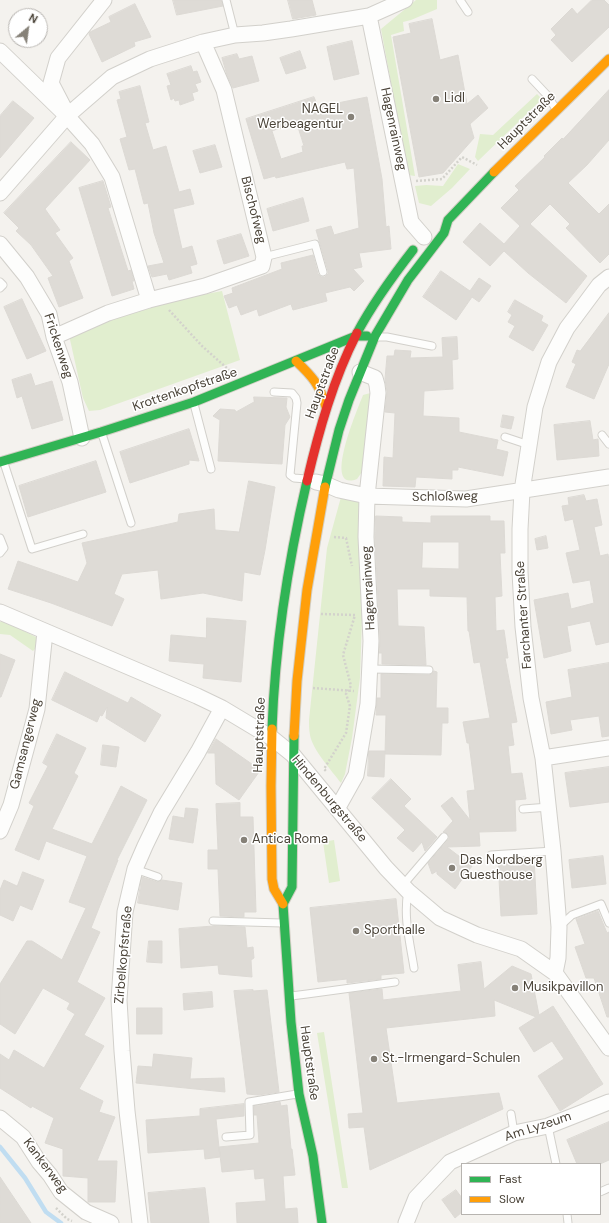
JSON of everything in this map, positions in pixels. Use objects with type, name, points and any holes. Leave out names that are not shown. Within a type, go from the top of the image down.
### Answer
[{"type":"main road","name":"Hauptstraße","points":[[283,904],[292,887],[293,755],[297,681],[296,589],[306,479],[326,407],[340,370],[356,336],[392,276],[430,232],[448,220],[609,59]]},
{"type":"main road","name":"Hauptstraße","points":[[322,1223],[313,1156],[300,1094],[288,996],[283,904],[273,888],[271,804],[272,738],[276,666],[339,430],[360,372],[375,336],[394,302],[408,280],[444,233],[448,220]]},
{"type":"main road","name":"Krottenkopfstraße","points":[[2,461],[82,438],[194,402],[356,336],[375,336]]},
{"type":"main road","points":[[296,361],[320,387],[326,407]]},
{"type":"street","points":[[67,116],[51,83],[58,58],[104,0]]},
{"type":"street","points":[[0,193],[67,116],[112,77],[150,59],[204,42],[235,35],[291,30],[369,16],[405,0]]},
{"type":"street","name":"Hagenrainweg","points":[[369,16],[411,222],[430,232]]},
{"type":"street","name":"Bischofweg","points":[[54,337],[108,313],[205,286],[262,266],[264,257],[224,90],[204,42]]},
{"type":"street","points":[[0,52],[67,116],[92,144],[112,177],[154,299]]},
{"type":"street","name":"Frickenweg","points":[[0,244],[27,277],[49,314],[54,337],[70,382],[82,438]]},
{"type":"street","name":"Farchanter Straße","points":[[555,973],[558,958],[559,927],[549,807],[543,758],[531,698],[523,627],[520,558],[522,491],[535,407],[549,362],[567,328],[599,285],[609,277]]},
{"type":"street","name":"Hagenrainweg","points":[[337,809],[356,775],[368,704],[370,670],[371,641],[366,537],[367,496],[378,392],[375,378],[360,372]]},
{"type":"street","name":"Schloßweg","points":[[306,479],[325,484],[339,490],[367,496],[466,499],[609,477]]},
{"type":"street","name":"Hindenburgstraße","points":[[0,612],[222,708],[272,738],[293,755],[405,889],[440,918],[477,935],[521,949],[555,973],[609,1048]]},
{"type":"street","name":"Gamsangerweg","points":[[0,831],[11,805],[37,709],[45,632]]},
{"type":"street","name":"Zirbelkopfstraße","points":[[140,1223],[127,1111],[119,1000],[125,912],[135,870],[161,813],[222,708]]},
{"type":"street","points":[[543,758],[609,748]]},
{"type":"street","name":"Am Lyzeum","points":[[406,1223],[416,1198],[450,1162],[514,1133],[548,1126],[609,1102]]},
{"type":"street","name":"Kankerweg","points":[[0,1118],[24,1137],[39,1162],[61,1192],[86,1212],[111,1223]]},
{"type":"lane","points":[[226,0],[235,35]]},
{"type":"lane","points":[[460,0],[468,12]]},
{"type":"lane","points":[[532,79],[547,95],[557,111]]},
{"type":"lane","points":[[264,257],[315,244],[323,272]]},
{"type":"lane","points":[[0,282],[3,285],[0,288]]},
{"type":"lane","points":[[375,336],[432,346]]},
{"type":"lane","points":[[274,392],[292,393],[296,398],[297,403],[290,475],[294,478],[306,479]]},
{"type":"lane","points":[[194,402],[211,469]]},
{"type":"lane","points":[[101,432],[132,523]]},
{"type":"lane","points":[[602,435],[609,444]]},
{"type":"lane","points":[[505,437],[529,445]]},
{"type":"lane","points":[[2,461],[32,549],[84,534]]},
{"type":"lane","points":[[0,538],[4,548],[0,552]]},
{"type":"lane","points":[[370,670],[429,670]]},
{"type":"lane","points":[[523,809],[549,807]]},
{"type":"lane","points":[[414,968],[405,889],[444,837]]},
{"type":"lane","points":[[491,855],[553,851]]},
{"type":"lane","points":[[135,870],[158,877]]},
{"type":"lane","points":[[559,927],[572,915],[601,904],[609,923]]},
{"type":"lane","points":[[212,921],[284,924]]},
{"type":"lane","points":[[288,996],[395,982]]},
{"type":"lane","points":[[226,1136],[250,1135],[249,1102],[300,1094]]},
{"type":"lane","points":[[511,1114],[514,1133]]},
{"type":"lane","points":[[548,1126],[556,1163]]},
{"type":"path","points":[[404,182],[442,179],[462,157],[493,174]]},
{"type":"path","points":[[154,299],[231,372]]},
{"type":"path","points":[[328,536],[346,538],[352,567]]},
{"type":"path","points":[[328,774],[324,769],[346,733],[350,706],[346,694],[351,686],[343,655],[355,615],[355,608]]},
{"type":"path","points":[[317,613],[355,615]]},
{"type":"path","points":[[309,688],[356,691]]},
{"type":"green space","points":[[416,0],[437,0],[437,9],[403,22],[404,31],[391,35],[415,176],[408,175],[381,29]]},
{"type":"green space","points":[[537,94],[542,99],[478,161],[475,157],[480,134],[493,135]]},
{"type":"green space","points":[[458,164],[470,169],[452,188],[431,206],[419,203],[415,186],[443,186]]},
{"type":"green space","points":[[222,291],[240,360],[100,410],[89,411],[83,398],[69,335],[144,310],[183,299]]},
{"type":"green space","points":[[374,392],[373,408],[362,472],[357,479],[347,480],[342,473],[342,461],[345,446],[363,395]]},
{"type":"green space","points":[[341,497],[364,499],[359,545],[362,619],[360,678],[352,738],[345,774],[341,783],[314,747],[310,735],[309,720],[327,548]]},
{"type":"green space","points":[[2,621],[36,637],[36,648],[33,651],[10,635],[0,634],[0,622]]},
{"type":"green space","points":[[334,840],[340,881],[329,883],[323,842]]},
{"type":"green space","points":[[324,1032],[348,1188],[342,1188],[317,1033]]},
{"type":"building","points":[[173,0],[221,0],[223,6],[177,15]]},
{"type":"building","points":[[288,0],[312,0],[316,15],[293,19]]},
{"type":"building","points":[[592,0],[604,0],[609,5],[609,27],[572,62],[551,40],[556,35],[551,29],[572,8],[577,14]]},
{"type":"building","points":[[135,4],[151,37],[134,42],[135,46],[102,62],[89,34],[90,32],[111,22],[109,17]]},
{"type":"building","name":"Lidl","points":[[432,19],[440,60],[458,55],[467,104],[478,95],[488,108],[470,124],[474,138],[443,173],[419,177],[393,37],[411,33],[409,24]]},
{"type":"building","points":[[352,41],[359,74],[334,80],[327,47]]},
{"type":"building","points":[[300,51],[306,68],[286,74],[280,58]]},
{"type":"building","points":[[237,54],[239,59],[252,56],[259,81],[233,88],[222,58]]},
{"type":"building","points":[[191,66],[193,72],[197,71],[201,82],[195,84],[198,91],[192,93],[194,100],[180,105],[179,100],[175,101],[174,98],[171,100],[167,86],[171,85],[167,74]]},
{"type":"building","points":[[140,86],[149,122],[145,123],[153,150],[166,146],[179,192],[190,189],[194,204],[173,209],[182,249],[192,246],[197,264],[190,266],[192,273],[169,280],[167,274],[152,277],[148,266],[164,263],[154,233],[148,203],[144,204],[135,169],[129,170],[120,139],[127,137],[117,100],[121,99],[119,92]]},
{"type":"building","points":[[609,90],[609,140],[587,165],[568,183],[599,214],[609,204],[609,254],[600,263],[566,228],[570,224],[550,204],[530,224],[587,276],[566,303],[528,273],[504,251],[490,266],[463,242],[480,223],[504,244],[520,226],[501,208],[519,190],[515,186],[562,138],[563,139]]},
{"type":"building","points":[[314,97],[318,107],[367,97],[382,179],[386,227],[389,226],[391,249],[359,253],[362,267],[353,269],[364,281],[354,291],[350,287],[325,293],[327,301],[293,310],[291,304],[259,316],[257,309],[241,315],[237,305],[229,308],[224,296],[233,293],[232,288],[282,269],[281,263],[313,255],[318,274],[321,277],[325,277],[328,274],[328,271],[316,230],[331,226],[334,235],[359,228],[354,168],[347,169],[345,162],[276,178],[275,176],[264,179],[246,119]],"holes":[[[297,124],[304,146],[302,146],[303,152],[281,159],[272,131]]]},
{"type":"building","points":[[13,101],[34,118],[0,158],[0,116]]},
{"type":"building","points":[[71,142],[90,160],[45,209],[60,230],[55,233],[73,258],[69,261],[83,298],[59,307],[48,278],[53,276],[31,245],[16,231],[19,228],[4,213]]},
{"type":"building","points":[[215,145],[222,167],[200,173],[193,151]]},
{"type":"building","points":[[103,181],[111,207],[108,208],[128,271],[131,270],[134,281],[132,281],[134,289],[112,296],[79,188]]},
{"type":"building","points":[[303,198],[309,221],[273,231],[267,209]]},
{"type":"building","points":[[241,234],[249,256],[224,264],[217,241]]},
{"type":"building","points":[[441,271],[470,291],[479,278],[491,286],[479,302],[472,297],[456,320],[423,297]]},
{"type":"building","points":[[22,299],[46,351],[27,359],[4,307]]},
{"type":"building","points":[[515,300],[543,316],[541,321],[548,325],[533,351],[509,337],[515,326],[508,322],[512,315],[508,312]]},
{"type":"building","points":[[609,313],[609,364],[594,399],[566,387],[576,364],[572,362],[577,350],[580,351]]},
{"type":"building","points":[[457,337],[458,359],[452,360],[453,389],[424,391],[423,416],[459,418],[459,432],[498,440],[496,449],[508,452],[503,476],[458,467],[458,470],[452,470],[452,479],[416,477],[415,487],[383,486],[384,457],[393,458],[395,413],[385,412],[387,392],[385,379],[387,356],[394,356],[395,350],[411,351],[410,358],[443,357],[442,338]]},
{"type":"building","points":[[31,374],[35,386],[52,381],[63,420],[32,429],[22,396],[17,398],[12,380]]},
{"type":"building","points":[[254,397],[287,398],[286,407],[290,417],[285,425],[282,464],[218,461],[220,420],[213,416],[220,409],[235,410],[236,412],[254,402]]},
{"type":"building","points":[[503,415],[514,417],[511,429],[501,427]]},
{"type":"building","points":[[590,421],[593,440],[598,439],[599,456],[557,460],[554,425]]},
{"type":"building","points":[[189,429],[199,461],[189,460],[189,464],[130,483],[120,452]]},
{"type":"building","points":[[96,461],[106,492],[28,517],[19,486]]},
{"type":"building","points":[[249,481],[275,487],[260,575],[244,572],[242,601],[203,593],[161,599],[158,570],[122,574],[114,594],[124,599],[112,626],[51,603],[8,589],[18,561],[78,582],[87,563],[82,543],[178,522],[179,514],[214,509],[215,530],[239,532]]},
{"type":"building","points":[[584,495],[586,501],[597,499],[602,525],[594,527],[600,556],[608,554],[609,642],[596,645],[590,621],[567,626],[571,651],[544,658],[534,600],[568,593],[571,609],[594,603],[590,580],[573,583],[566,553],[580,550],[573,519],[565,521],[562,506],[569,505],[568,498]]},
{"type":"building","points":[[376,516],[402,517],[402,522],[431,523],[431,516],[490,516],[490,521],[504,521],[505,553],[500,553],[502,596],[495,597],[496,631],[504,630],[508,658],[505,658],[517,722],[511,723],[514,745],[508,746],[511,774],[522,773],[526,799],[515,800],[516,831],[479,832],[480,846],[447,847],[472,866],[455,889],[437,874],[437,871],[432,874],[428,863],[448,840],[448,834],[443,832],[453,821],[441,806],[452,797],[470,820],[467,791],[475,790],[469,743],[467,743],[463,722],[490,718],[480,662],[474,663],[468,631],[467,597],[430,596],[430,589],[397,589],[398,626],[424,627],[426,665],[382,664],[382,653],[379,653],[380,641],[375,537]],"holes":[[[423,542],[459,542],[459,569],[422,568]]]},
{"type":"building","points":[[546,536],[548,548],[537,550],[535,539]]},
{"type":"building","points":[[207,618],[246,621],[241,682],[203,678],[204,664],[169,661],[171,635],[206,638]]},
{"type":"building","points":[[0,654],[15,660],[1,697],[0,697]]},
{"type":"building","points":[[609,663],[609,736],[602,737],[599,716],[570,720],[572,730],[551,734],[546,702],[572,697],[568,670]]},
{"type":"building","points":[[434,671],[437,672],[436,708],[448,708],[448,723],[442,723],[441,755],[385,754],[386,715],[376,715],[377,698],[381,698],[381,674],[429,675]]},
{"type":"building","points":[[65,672],[128,703],[131,697],[161,715],[145,742],[106,718],[107,707],[102,716],[100,715],[97,722],[52,700]]},
{"type":"building","points":[[57,734],[86,748],[74,773],[78,776],[52,829],[92,844],[121,786],[147,800],[117,860],[91,928],[100,932],[77,982],[105,998],[84,1035],[104,1046],[79,1089],[103,1101],[99,1112],[115,1117],[97,1161],[117,1161],[115,1202],[88,1202],[88,1178],[63,1176],[63,1149],[45,1143],[54,1118],[32,1106],[31,1108],[0,1088],[0,1054],[9,1060],[14,1050],[44,1068],[75,1014],[67,1009],[70,1003],[43,988],[15,1034],[0,1024],[0,984],[27,941],[32,941],[62,960],[86,908],[69,902],[87,856],[46,841],[39,860],[15,850],[34,806],[29,803],[48,766],[43,763]]},
{"type":"building","points":[[216,739],[259,769],[259,772],[239,800],[216,784],[215,753],[208,753]]},
{"type":"building","points":[[103,745],[119,747],[116,767],[101,765]]},
{"type":"building","points":[[369,751],[385,751],[384,777],[368,776]]},
{"type":"building","points":[[609,767],[609,802],[570,807],[565,773]]},
{"type":"building","points":[[391,779],[411,799],[404,806],[437,837],[425,851],[422,842],[413,852],[397,838],[405,830],[372,798]]},
{"type":"building","points":[[240,803],[240,817],[253,817],[256,912],[244,912],[244,917],[220,916],[218,869],[208,869],[208,850],[218,850],[216,804]]},
{"type":"building","points":[[186,808],[198,809],[193,843],[169,839],[173,816],[184,818]]},
{"type":"building","points":[[603,856],[606,884],[572,888],[569,860]]},
{"type":"building","points":[[534,857],[537,914],[501,916],[498,860]]},
{"type":"building","points":[[23,872],[44,880],[32,910],[20,905],[13,921],[0,915],[0,890],[4,880],[17,886]]},
{"type":"building","points":[[142,877],[157,882],[162,880],[182,883],[178,910],[138,903]]},
{"type":"building","name":"Sporthalle","points":[[396,899],[404,973],[381,975],[381,979],[347,983],[347,979],[318,982],[310,908]]},
{"type":"building","points":[[598,911],[607,933],[609,932],[609,1017],[607,1017],[594,978],[586,978],[575,947],[585,944],[576,919]]},
{"type":"building","points":[[214,926],[245,927],[247,948],[253,947],[254,958],[251,960],[252,977],[219,974],[218,965],[181,968],[179,929]]},
{"type":"building","points":[[149,941],[162,941],[162,963],[147,962]]},
{"type":"building","name":"St.-Irmengard-Schulen","points":[[481,962],[484,989],[512,966],[531,974],[539,1015],[553,1006],[603,1084],[560,1111],[538,1076],[564,1059],[552,1041],[534,1052],[519,1028],[536,1017],[494,1000],[495,1016],[386,1028],[397,1103],[499,1093],[503,1109],[370,1170],[364,1127],[349,1128],[348,1114],[363,1113],[349,993],[382,989],[383,1000],[461,991],[458,965]]},
{"type":"building","points":[[267,990],[279,1092],[258,1095],[247,1094],[234,991]]},
{"type":"building","points":[[212,992],[213,1007],[184,1010],[183,994]]},
{"type":"building","points":[[137,1008],[162,1008],[162,1034],[137,1034]]},
{"type":"building","points":[[154,1054],[192,1058],[190,1079],[224,1078],[225,1092],[136,1083],[138,1066],[152,1067]]},
{"type":"building","points":[[280,1102],[281,1106],[287,1105],[295,1175],[283,1176],[285,1209],[297,1208],[298,1223],[237,1223],[236,1203],[266,1201],[264,1178],[255,1179],[254,1169],[222,1172],[219,1147],[259,1143],[257,1115],[254,1115],[254,1106]]},
{"type":"building","points":[[244,1104],[244,1116],[216,1119],[220,1157],[205,1159],[204,1149],[148,1153],[146,1120],[200,1116],[200,1109]]},
{"type":"building","points":[[609,1122],[609,1160],[601,1164],[577,1163],[567,1140]]},
{"type":"building","points":[[0,1177],[31,1223],[0,1223]]},
{"type":"building","points":[[205,1188],[209,1223],[151,1223],[148,1193]]},
{"type":"building","points":[[456,1190],[461,1197],[461,1213],[455,1218],[442,1200]]},
{"type":"waterway","points":[[0,1147],[25,1178],[46,1212],[61,1223]]},
{"type":"traffic: fast","points":[[325,487],[339,430],[349,400],[375,336],[408,280],[444,233],[448,220],[494,172]]},
{"type":"traffic: fast","points":[[357,333],[383,290],[413,250]]},
{"type":"traffic: fast","points":[[0,462],[194,402],[356,336],[367,336]]},
{"type":"traffic: fast","points":[[272,729],[279,635],[288,573],[307,481]]},
{"type":"traffic: fast","points":[[294,736],[292,887],[283,904],[291,1022],[299,1094],[313,1156],[322,1223]]},
{"type":"traffic: slow","points":[[494,172],[609,59]]},
{"type":"traffic: slow","points":[[296,361],[315,381],[326,407]]},
{"type":"traffic: slow","points":[[294,736],[297,681],[307,590],[325,487]]},
{"type":"traffic: slow","points":[[272,729],[272,879],[274,889],[283,904]]},
{"type":"traffic: jam","points":[[307,481],[316,443],[334,387],[348,351],[357,333]]},
{"type":"place","name":"Lidl","points":[[436,99]]},
{"type":"place","name":"NAGEL Werbeagentur","points":[[351,117]]},
{"type":"place","name":"Antica Roma","points":[[244,840]]},
{"type":"place","name":"Das Nordberg Guesthouse","points":[[452,868]]},
{"type":"place","name":"Sporthalle","points":[[356,931]]},
{"type":"place","name":"Musikpavillon","points":[[515,988]]},
{"type":"place","name":"St.-Irmengard-Schulen","points":[[374,1059]]}]
